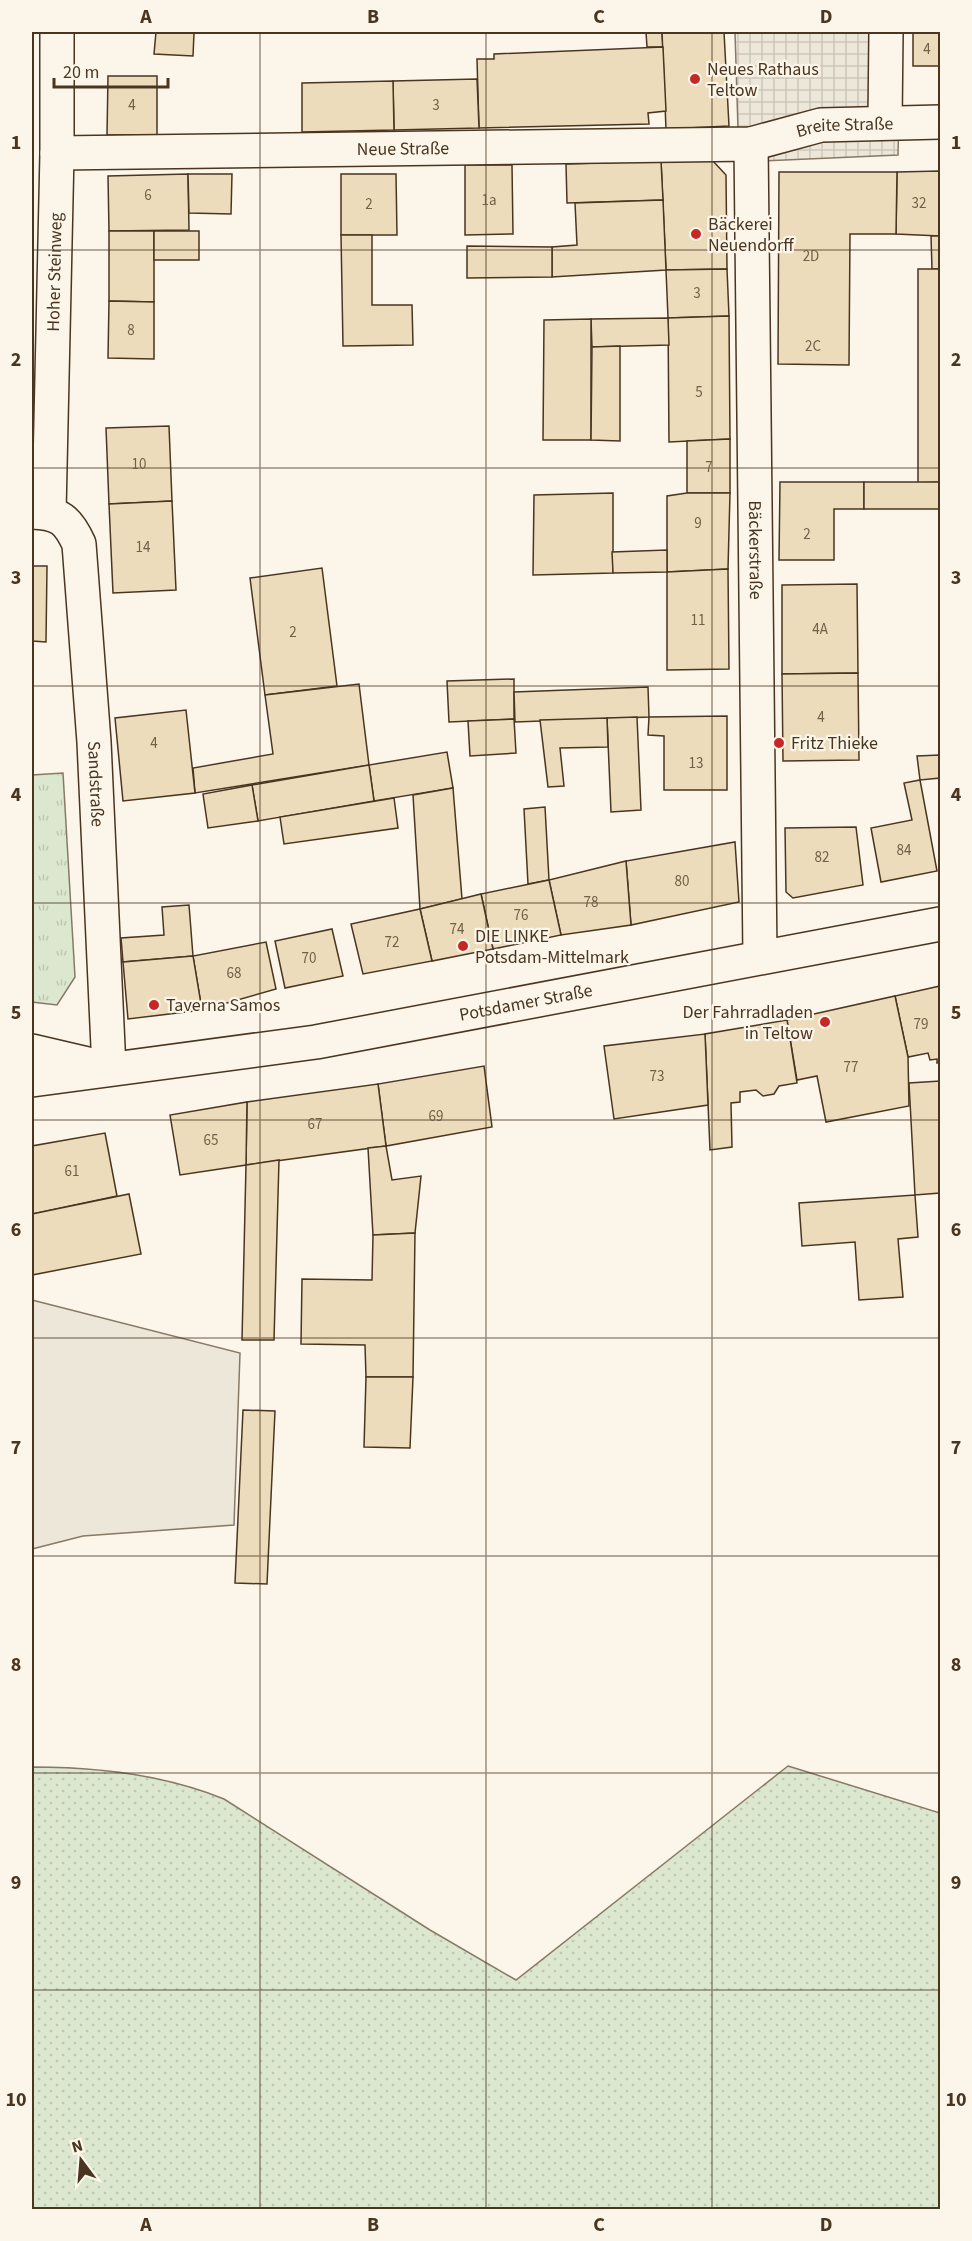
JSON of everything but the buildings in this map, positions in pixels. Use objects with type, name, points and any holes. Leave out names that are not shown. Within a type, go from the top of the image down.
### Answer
[{"type":"street","name":"Hoher Steinweg","points":[[40,512],[57,153],[57,32]]},
{"type":"street","points":[[885,122],[886,32]]},
{"type":"street","name":"Breite Straße","points":[[751,144],[821,125],[940,122]]},
{"type":"street","name":"Neue Straße","points":[[57,153],[751,144]]},
{"type":"street","name":"Bäckerstraße","points":[[751,144],[760,957]]},
{"type":"street","name":"Sandstraße","points":[[40,512],[69,524],[79,544],[94,742],[109,1069]]},
{"type":"street","name":"Potsdamer Straße","points":[[32,1080],[316,1042],[940,924]]},
{"type":"street","name":"Potsdamer Straße","points":[[32,1051],[109,1069]]},
{"type":"green space","points":[[63,773],[75,977],[57,1005],[32,1002],[32,775]]},
{"type":"green space","points":[[788,1766],[940,1813],[940,2209],[32,2209],[32,1767],[81,1768],[154,1778],[201,1790],[224,1799],[430,1930],[516,1980]]},
{"type":"shaded area","points":[[735,32],[901,32],[898,155],[739,162]]},
{"type":"shaded area","points":[[32,1300],[240,1353],[234,1525],[83,1536],[32,1549]]},
{"type":"place","name":"Neues Rathaus Teltow","points":[[695,79]]},
{"type":"place","name":"Bäckerei Neuendorff","points":[[696,234]]},
{"type":"place","name":"Fritz Thieke","points":[[779,743]]},
{"type":"place","name":"DIE LINKE Potsdam-Mittelmark","points":[[463,946]]},
{"type":"place","name":"Taverna Samos","points":[[154,1005]]},
{"type":"place","name":"Der Fahrradladen in Teltow","points":[[825,1022]]}]
